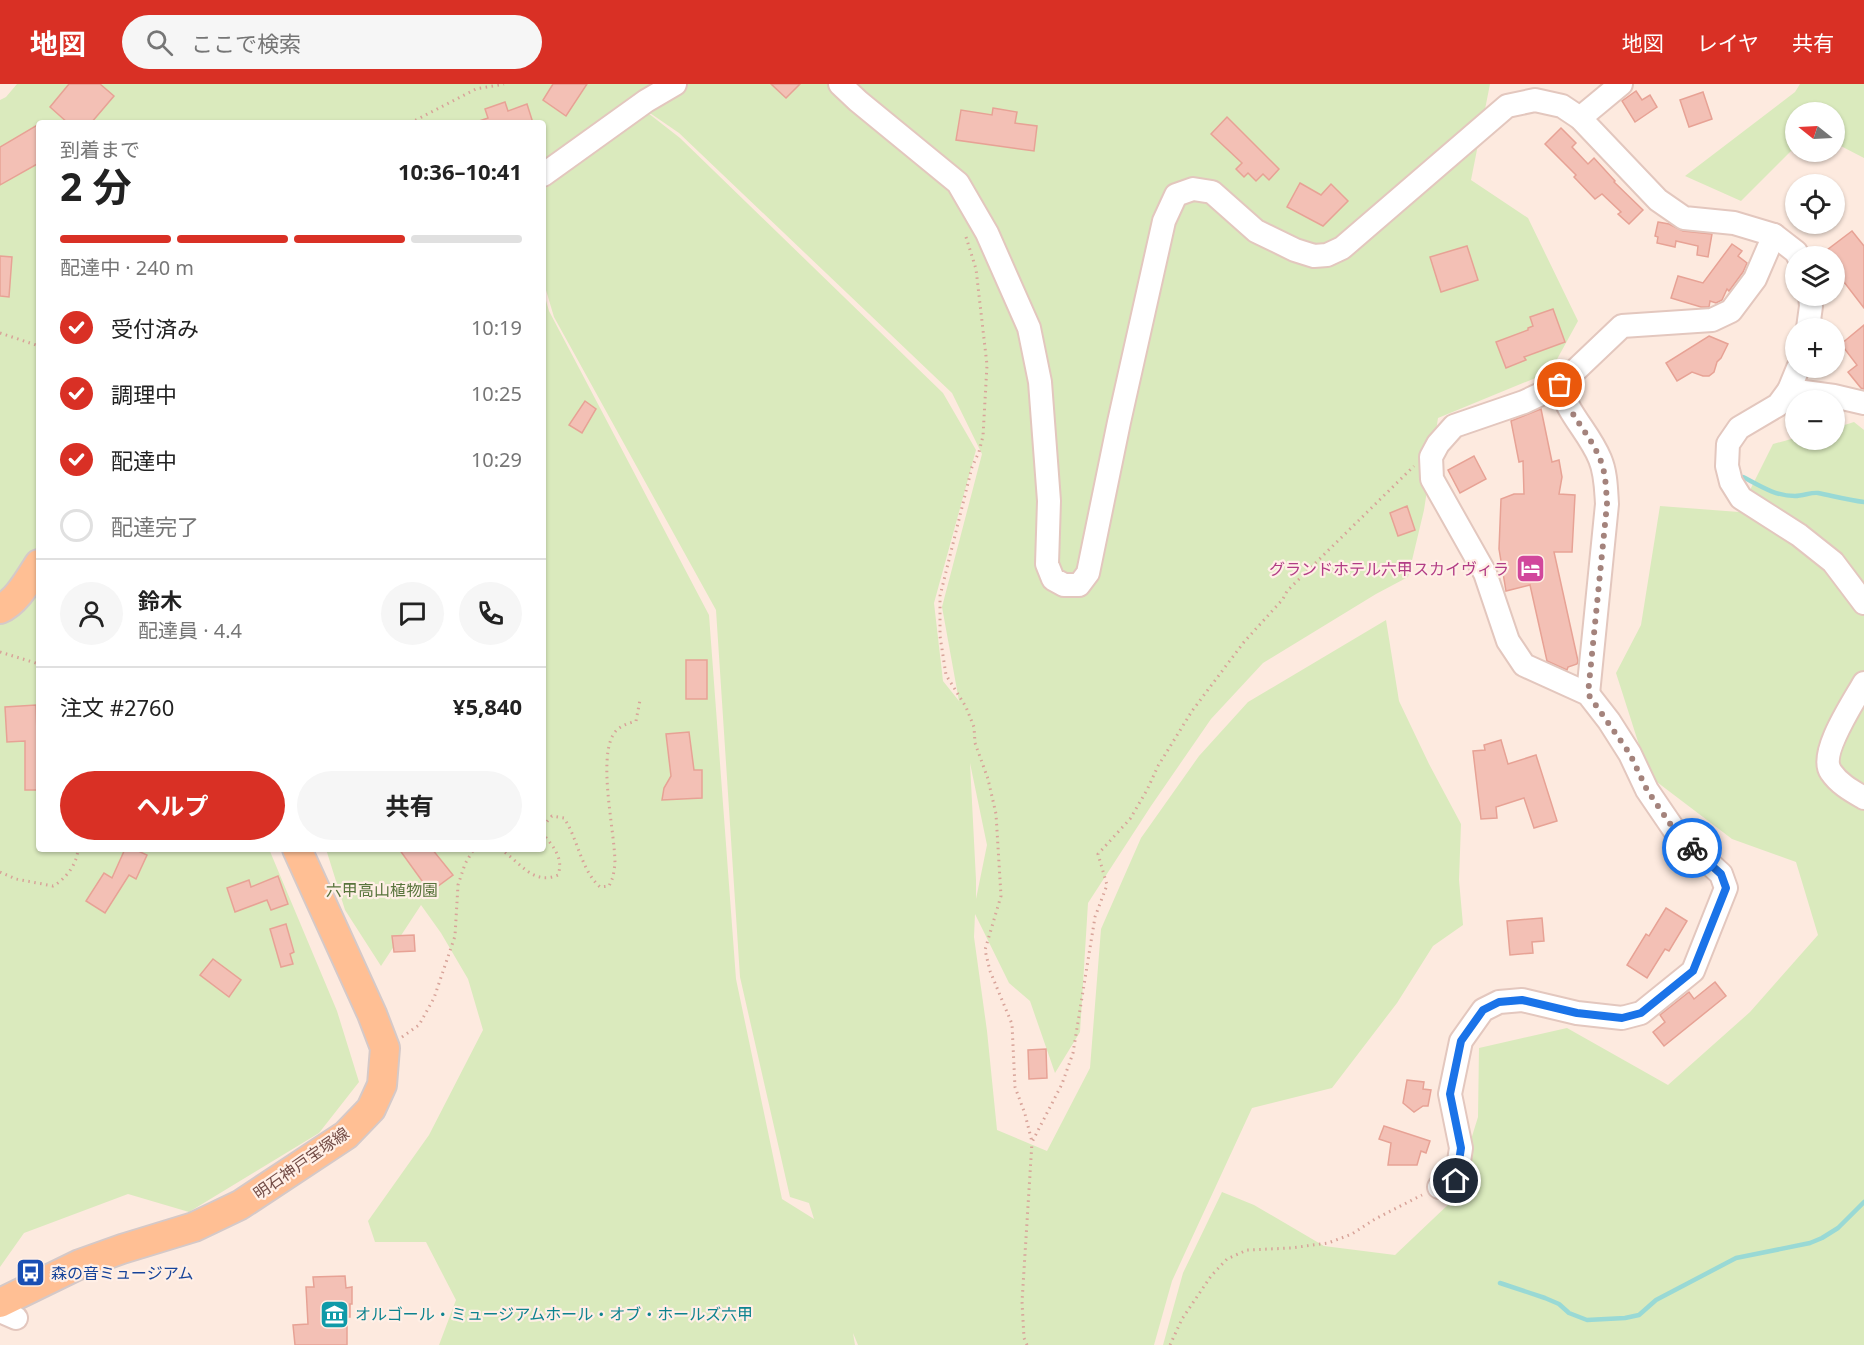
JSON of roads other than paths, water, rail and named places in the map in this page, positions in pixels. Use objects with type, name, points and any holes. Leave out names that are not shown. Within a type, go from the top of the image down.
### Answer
[{"type":"main road","points":[[0,609],[7,606],[24,587],[36,569]]},
{"type":"main road","name":"明石神戸宝塚線","points":[[5,1311],[80,1264],[203,1223],[240,1205],[346,1135],[371,1109],[382,1085],[385,1047],[298,852]]},
{"type":"street","points":[[546,173],[644,93],[675,84]]},
{"type":"street","points":[[840,84],[958,183],[987,233],[1029,328],[1040,382],[1048,489],[1047,564],[1053,579],[1064,585],[1079,585],[1089,573],[1119,422],[1164,221],[1176,195],[1193,189],[1212,192],[1256,231],[1295,250],[1314,256],[1326,255],[1342,248],[1507,106],[1535,100],[1562,105],[1580,118],[1658,200],[1684,218],[1734,223],[1774,235],[1788,246]]},
{"type":"street","points":[[1580,118],[1621,84]]},
{"type":"street","points":[[1439,1187],[1456,1181],[1461,1148],[1450,1094],[1461,1041],[1483,1010],[1499,1002],[1522,1000],[1577,1013],[1622,1018],[1641,1013],[1693,971],[1726,888],[1721,874],[1677,834],[1647,790],[1630,754],[1588,694],[1524,665],[1508,641],[1485,573],[1432,479],[1431,457],[1438,444],[1454,426],[1524,402],[1560,385],[1622,326],[1712,320],[1731,311],[1755,279],[1774,235]]},
{"type":"street","points":[[1789,390],[1793,378]]},
{"type":"street","points":[[1560,385],[1564,400],[1600,458],[1606,480],[1607,504],[1588,694]]},
{"type":"street","points":[[1785,395],[1778,405],[1739,428],[1728,444],[1727,466],[1731,482],[1741,498],[1799,535],[1833,561],[1864,603]]},
{"type":"street","points":[[1845,399],[1864,403]]},
{"type":"street","points":[[1864,683],[1830,746],[1827,762],[1830,771],[1842,784],[1864,798]]},
{"type":"waterway","points":[[1743,477],[1781,494],[1795,496],[1818,493],[1864,502]]},
{"type":"waterway","points":[[1500,1283],[1545,1298],[1559,1304],[1569,1313],[1587,1320],[1639,1315],[1656,1300],[1736,1258],[1810,1243],[1822,1238],[1838,1228],[1864,1202]]},
{"type":"place","name":"グランドホテル六甲スカイヴィラ","points":[[1530,569]]},
{"type":"place","name":"森の音ミュージアム","points":[[30,1273]]},
{"type":"place","name":"オルゴール・ミュージアムホール・オブ・ホールズ六甲","points":[[334,1314]]},
{"type":"park label","name":"六甲高山植物園","points":[[382,890]]}]
